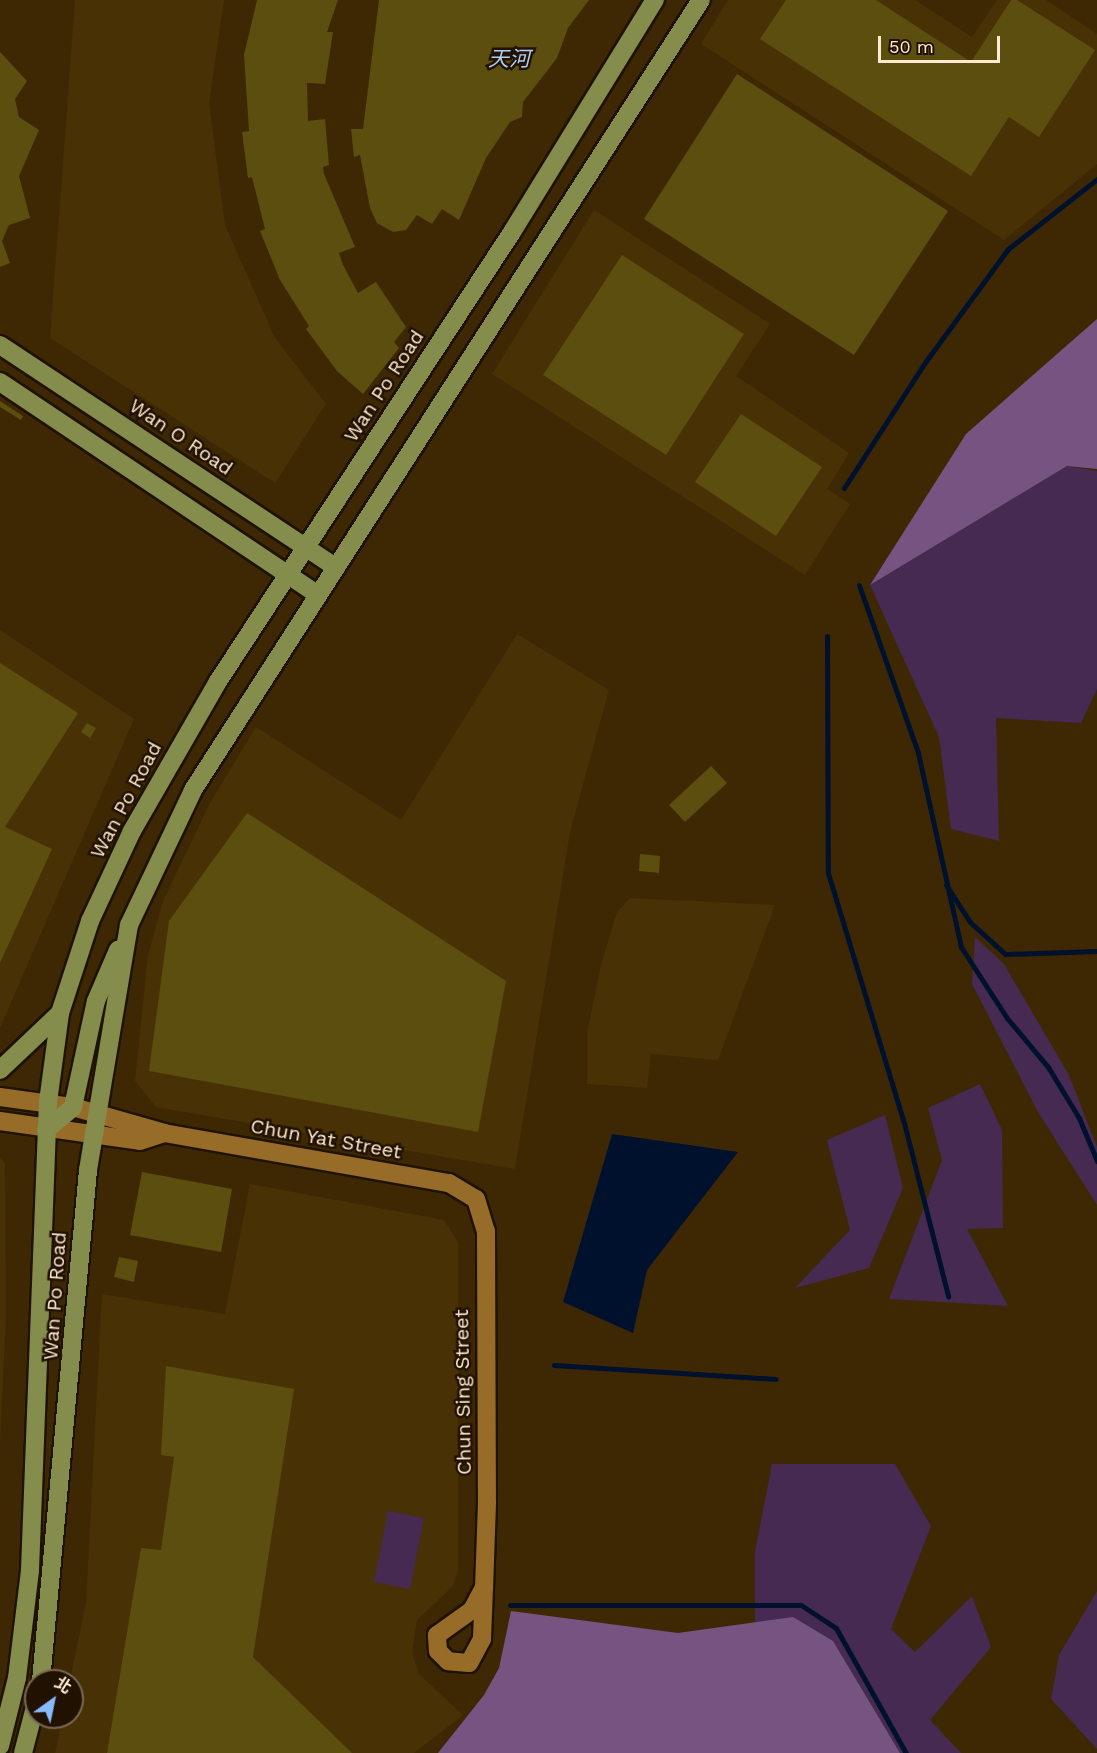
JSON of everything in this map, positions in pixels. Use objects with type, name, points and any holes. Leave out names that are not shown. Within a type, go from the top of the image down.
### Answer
[{"type":"main road","name":"Wan Po Road","points":[[0,1746],[17,1678],[30,1570],[48,1102],[60,1013],[90,921],[132,831],[288,575],[573,136],[655,0]]},
{"type":"main road","name":"Wan Po Road","points":[[42,1669],[92,1136],[129,925],[193,790],[701,0]]},
{"type":"main road","name":"Wan O Road","points":[[0,345],[336,567]]},
{"type":"main road","points":[[0,382],[318,594]]},
{"type":"main road","points":[[46,1130],[73,1107],[96,1001],[129,925]]},
{"type":"main road","points":[[0,1070],[60,1013]]},
{"type":"main road","points":[[23,1753],[29,1729]]},
{"type":"street","name":"Chun Yat Street","points":[[0,1097],[73,1107],[164,1133],[449,1183],[476,1199]]},
{"type":"street","name":"Chun Yat Street","points":[[0,1121],[46,1130],[141,1141],[164,1133]]},
{"type":"street","name":"Chun Sing Street","points":[[476,1199],[486,1231],[484,1587]]},
{"type":"shaded area","points":[[75,0],[224,0],[209,103],[225,225],[275,338],[326,404],[275,483],[50,338]]},
{"type":"shaded area","points":[[728,0],[915,0],[972,37],[997,0],[1046,0],[1097,34],[1097,164],[1004,240],[701,44]]},
{"type":"shaded area","points":[[594,210],[770,324],[736,376],[849,453],[827,489],[850,504],[805,575],[492,374]]},
{"type":"shaded area","points":[[1097,319],[1097,469],[1067,466],[870,585],[966,434]]},
{"type":"shaded area","points":[[1067,466],[1097,471],[1097,689],[1081,723],[996,718],[999,841],[951,829],[939,737],[870,585]]},
{"type":"shaded area","points":[[0,630],[134,719],[0,1028]]},
{"type":"shaded area","points":[[517,634],[609,690],[570,832],[515,1169],[156,1107],[135,1081],[148,955],[163,901],[210,803],[256,727],[401,820]]},
{"type":"shaded area","points":[[630,898],[775,905],[718,1060],[651,1054],[647,1088],[587,1084],[587,1033],[601,965],[617,912]]},
{"type":"shaded area","points":[[975,937],[1004,964],[1069,1075],[1097,1147],[1097,1205],[1038,1112],[972,984]]},
{"type":"shaded area","points":[[980,1084],[1002,1130],[1003,1228],[967,1229],[1008,1306],[889,1299],[942,1160],[928,1108]]},
{"type":"shaded area","points":[[885,1115],[903,1188],[869,1268],[795,1288],[850,1230],[827,1140]]},
{"type":"shaded area","points":[[0,1157],[5,1163],[6,1317],[0,1441]]},
{"type":"shaded area","points":[[250,1184],[444,1220],[458,1242],[458,1570],[453,1586],[417,1620],[412,1653],[419,1674],[463,1715],[414,1753],[55,1753],[60,1729],[84,1729],[84,1669],[72,1669],[86,1602],[102,1294],[225,1314]]},
{"type":"shaded area","points":[[772,1464],[895,1464],[931,1526],[891,1629],[915,1652],[972,1596],[991,1647],[930,1720],[961,1753],[900,1753],[833,1641],[755,1621],[755,1552]]},
{"type":"shaded area","points":[[388,1511],[424,1518],[410,1589],[374,1582]]},
{"type":"shaded area","points":[[1097,1591],[1097,1749],[1051,1699],[1059,1655]]},
{"type":"shaded area","points":[[511,1611],[678,1633],[793,1617],[833,1641],[900,1753],[438,1753],[484,1695],[499,1668]]},
{"type":"water","points":[[612,1134],[738,1152],[647,1270],[633,1333],[563,1302]]},
{"type":"building","points":[[257,0],[338,0],[327,32],[333,32],[325,84],[307,83],[308,121],[325,119],[329,165],[323,167],[324,174],[355,247],[339,253],[343,265],[358,293],[376,282],[406,327],[394,342],[399,348],[363,394],[337,371],[306,329],[309,326],[280,280],[260,231],[265,229],[252,177],[248,178],[242,132],[249,131],[244,55]]},
{"type":"building","points":[[379,0],[589,0],[568,28],[557,58],[523,102],[522,117],[510,122],[486,158],[459,220],[442,209],[432,224],[417,215],[406,230],[393,232],[377,223],[370,208],[360,155],[354,157],[351,129],[363,129]]},
{"type":"building","points":[[786,0],[876,0],[971,62],[1011,0],[1017,0],[1095,50],[1039,137],[1009,117],[971,176],[760,39]]},
{"type":"building","points":[[0,52],[27,81],[15,99],[19,117],[39,130],[19,176],[30,218],[9,225],[2,241],[10,263],[0,267]]},
{"type":"building","points":[[737,74],[948,211],[854,355],[644,219]]},
{"type":"building","points":[[622,255],[744,334],[666,455],[543,375]]},
{"type":"building","points":[[0,401],[23,416],[21,420],[0,407]]},
{"type":"building","points":[[741,414],[822,467],[776,536],[695,482]]},
{"type":"building","points":[[0,663],[78,713],[5,827],[52,849],[0,963]]},
{"type":"building","points":[[87,723],[96,728],[90,738],[81,732]]},
{"type":"building","points":[[711,766],[727,783],[685,822],[669,805]]},
{"type":"building","points":[[247,813],[506,981],[478,1132],[149,1071],[169,921]]},
{"type":"building","points":[[640,854],[660,856],[659,873],[639,871]]},
{"type":"building","points":[[142,1172],[232,1189],[221,1252],[130,1235]]},
{"type":"building","points":[[119,1257],[138,1261],[134,1282],[114,1277]]},
{"type":"building","points":[[166,1366],[294,1389],[253,1657],[352,1753],[107,1753],[141,1548],[161,1550],[174,1457],[161,1455]]},
{"type":"waterway","points":[[844,488],[926,361],[1008,249],[1097,179]]},
{"type":"waterway","points":[[859,585],[918,753],[961,947],[1007,1018],[1048,1067],[1079,1118],[1097,1161]]},
{"type":"waterway","points":[[827,636],[828,873],[904,1123],[948,1296]]},
{"type":"waterway","points":[[946,885],[970,922],[1005,954],[1097,951]]},
{"type":"waterway","points":[[554,1365],[776,1379]]},
{"type":"waterway","points":[[510,1605],[801,1605],[836,1628],[906,1753]]},
{"type":"water label","name":"天河","points":[[509,59]]}]
